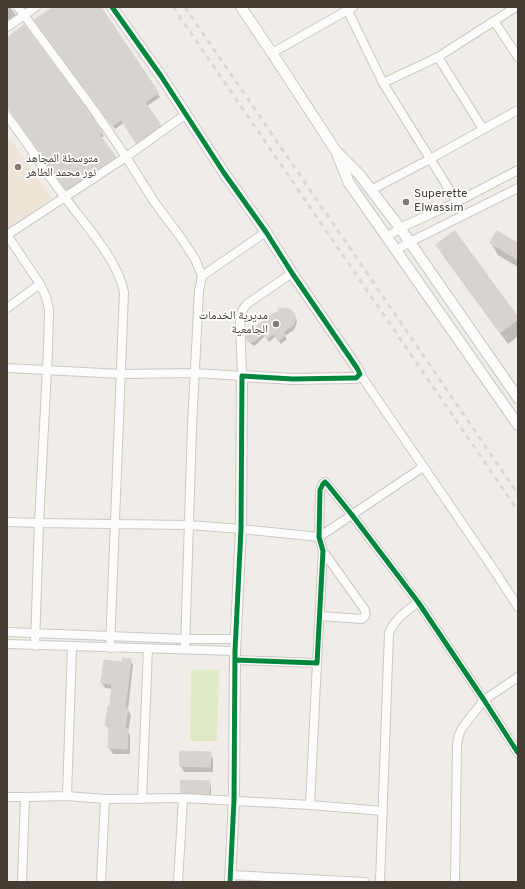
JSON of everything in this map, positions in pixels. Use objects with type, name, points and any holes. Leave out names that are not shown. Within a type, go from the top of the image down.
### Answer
[{"type":"street","points":[[18,7],[126,156],[155,203],[195,259],[202,276],[199,290],[192,426],[185,649]]},
{"type":"street","points":[[7,27],[36,7]]},
{"type":"street","points":[[112,7],[161,76],[224,173],[266,232],[292,273],[518,607]]},
{"type":"street","points":[[241,7],[336,151],[349,183],[518,425]]},
{"type":"street","points":[[383,83],[438,57],[516,7]]},
{"type":"street","points":[[272,53],[349,8],[383,83],[457,202]]},
{"type":"street","points":[[494,21],[518,57]]},
{"type":"street","points":[[438,57],[483,129]]},
{"type":"street","points":[[372,190],[518,110]]},
{"type":"street","points":[[35,646],[49,310],[46,297],[40,284],[7,235],[186,114]]},
{"type":"street","points":[[7,116],[101,246],[114,266],[122,282],[124,292],[110,648]]},
{"type":"street","points":[[336,151],[359,174],[372,190],[410,242],[518,398]]},
{"type":"street","points":[[387,237],[400,228],[457,202],[518,170]]},
{"type":"street","points":[[396,250],[518,188]]},
{"type":"street","points":[[202,276],[266,232]]},
{"type":"street","points":[[292,273],[247,304],[242,309],[240,319],[242,376],[241,529],[235,655],[234,800],[231,878],[365,882]]},
{"type":"street","points":[[7,308],[40,284]]},
{"type":"street","points":[[7,368],[121,374],[195,373],[293,379],[356,378],[360,374]]},
{"type":"street","points":[[7,522],[189,525],[319,537],[423,467]]},
{"type":"street","points":[[310,805],[323,551],[319,537],[320,490],[325,482],[418,602],[518,753]]},
{"type":"street","points":[[320,616],[362,619],[365,617],[366,613],[323,551]]},
{"type":"street","points":[[380,882],[389,633],[391,627],[396,621],[418,602]]},
{"type":"street","points":[[7,632],[185,639],[236,639]]},
{"type":"street","points":[[7,644],[35,646],[185,649],[317,663]]},
{"type":"street","points":[[67,796],[72,647]]},
{"type":"street","points":[[142,799],[148,649]]},
{"type":"street","points":[[456,882],[457,744],[459,735],[462,728],[484,700],[518,677]]},
{"type":"street","points":[[7,797],[67,796],[105,799],[183,798],[234,800],[383,811]]},
{"type":"street","points":[[22,882],[25,797]]},
{"type":"street","points":[[178,882],[183,798]]},
{"type":"street","points":[[102,882],[105,799]]},
{"type":"shaded area","name":"متوسطة المجاهد نور محمد الطاهر","points":[[7,135],[52,198],[7,230]]},
{"type":"green space","points":[[191,669],[219,670],[217,741],[190,741]]},
{"type":"building","points":[[54,7],[101,7],[159,93],[145,102],[161,125],[136,143],[121,120],[112,126],[34,20]]},
{"type":"building","points":[[24,25],[90,113],[102,132],[99,134],[116,157],[66,190],[7,106],[7,38]]},
{"type":"building","points":[[455,231],[518,317],[518,319],[500,333],[436,245]]},
{"type":"building","points":[[497,231],[518,243],[518,260],[490,243]]},
{"type":"building","name":"مديرية الخدمات الجامعية","points":[[286,308],[291,310],[295,315],[295,321],[292,326],[283,332],[286,335],[278,341],[273,334],[267,339],[262,333],[255,341],[249,342],[246,339],[246,333],[250,329],[254,328],[279,311],[278,309]]},
{"type":"building","points":[[123,658],[131,659],[125,708],[128,708],[125,729],[128,729],[127,749],[108,748],[109,726],[105,726],[108,706],[110,706],[112,684],[101,683],[104,660],[122,662]]},
{"type":"building","points":[[180,751],[211,752],[210,767],[180,766]]},
{"type":"building","points":[[181,780],[210,781],[209,794],[181,793]]},
{"type":"railway","points":[[173,7],[518,511]]},
{"type":"railway","points":[[185,7],[518,494]]},
{"type":"cycle path","points":[[112,7],[161,76],[224,173],[266,232],[360,374],[356,378],[293,379],[242,376],[241,529],[235,651],[234,800],[230,882]]},
{"type":"cycle path","points":[[235,660],[317,663],[323,551],[319,537],[320,490],[325,482],[418,602],[518,753]]},
{"type":"place","name":"متوسطة المجاهد نور محمد الطاهر","points":[[18,167]]},
{"type":"place","name":"Superette Elwassim","points":[[406,202]]},
{"type":"place","name":"مديرية الخدمات الجامعية","points":[[276,324]]}]
